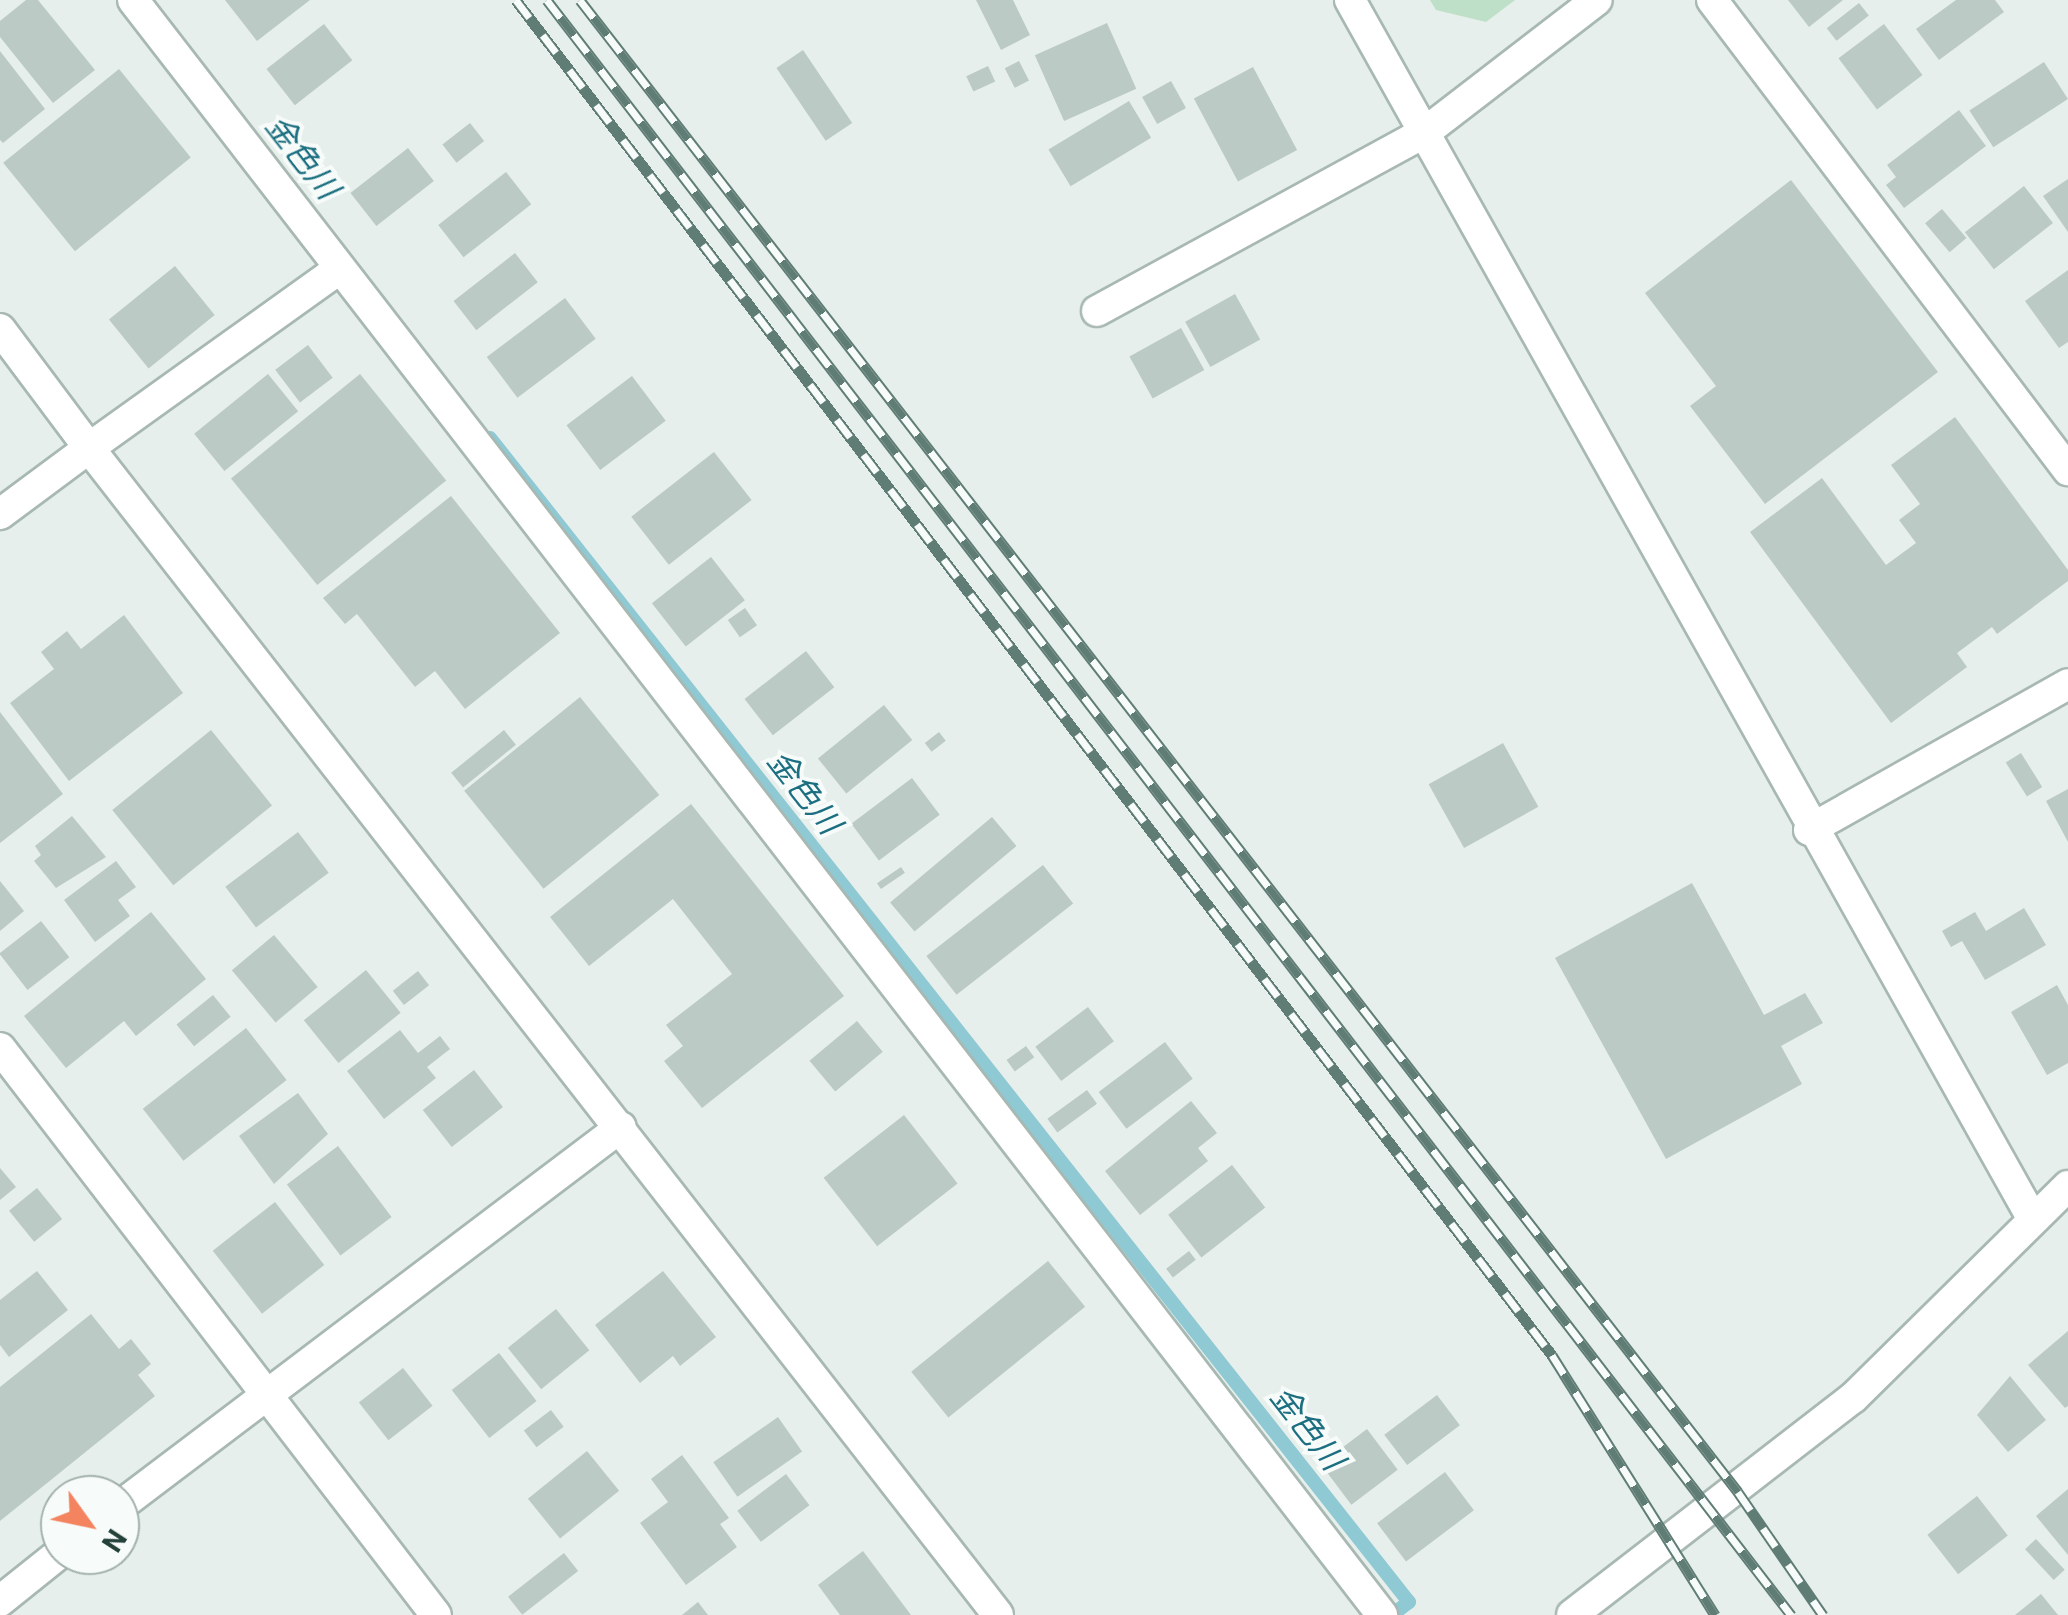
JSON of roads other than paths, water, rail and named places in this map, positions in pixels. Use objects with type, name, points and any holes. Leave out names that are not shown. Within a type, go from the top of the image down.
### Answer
[{"type":"street","points":[[134,0],[1382,1615]]},
{"type":"street","points":[[1350,0],[1809,830],[2032,1218]]},
{"type":"street","points":[[1097,311],[1424,133],[1598,0]]},
{"type":"street","points":[[1712,0],[2068,470]]},
{"type":"street","points":[[0,514],[340,270]]},
{"type":"street","points":[[0,329],[998,1615]]},
{"type":"street","points":[[1809,830],[2068,684]]},
{"type":"street","points":[[0,1048],[436,1615]]},
{"type":"street","points":[[140,1490],[621,1128]]},
{"type":"street","points":[[1572,1615],[1853,1398],[2068,1186]]},
{"type":"street","points":[[0,1600],[40,1569]]},
{"type":"waterway","name":"金色川","points":[[490,438],[1409,1602],[1392,1615]]},
{"type":"railway","points":[[516,0],[1552,1355],[1715,1615]]},
{"type":"railway","points":[[547,0],[1791,1615]]},
{"type":"railway","points":[[580,0],[1738,1492],[1823,1615]]}]
